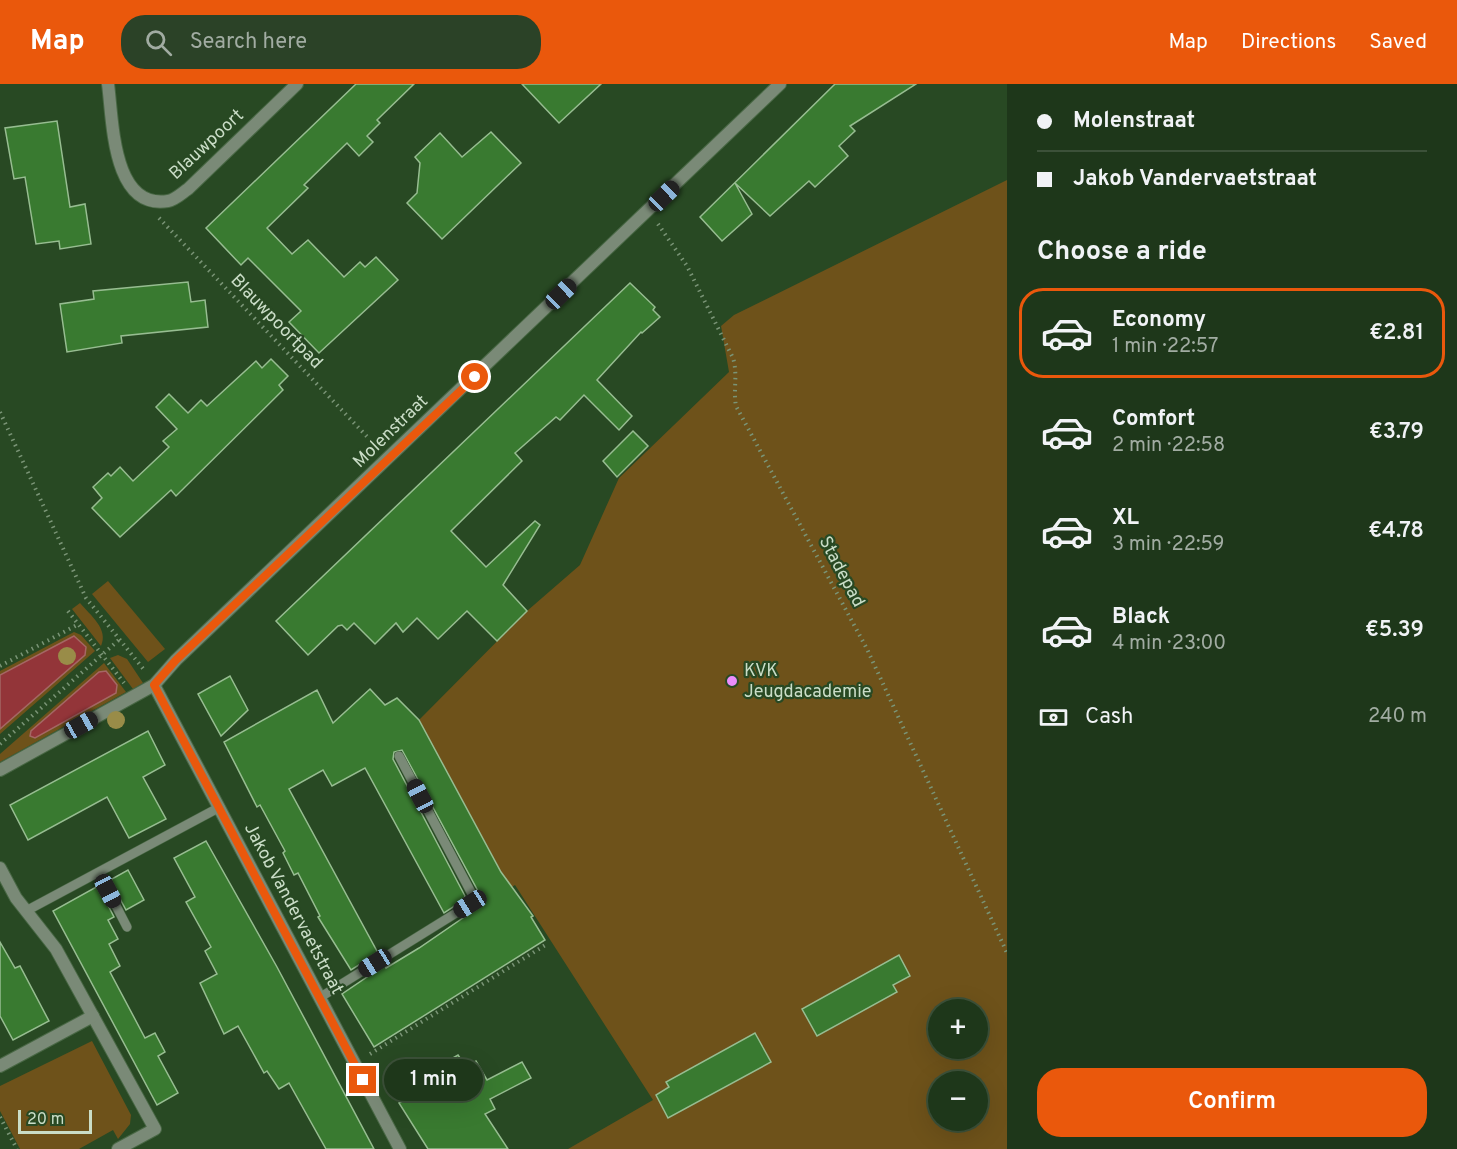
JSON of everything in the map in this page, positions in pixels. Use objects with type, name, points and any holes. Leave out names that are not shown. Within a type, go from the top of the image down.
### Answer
[{"type":"street","points":[[108,84],[121,170],[132,191],[150,199]]},
{"type":"street","name":"Blauwpoort","points":[[150,199],[169,201],[188,189],[297,84]]},
{"type":"street","name":"Molenstraat","points":[[0,770],[154,685],[176,660],[780,84]]},
{"type":"street","name":"Jakob Vandervaetstraat","points":[[154,685],[400,1149]]},
{"type":"street","points":[[0,868],[16,898],[56,949],[155,1129],[118,1149]]},
{"type":"street","points":[[0,1066],[93,1016]]},
{"type":"lane","points":[[319,998],[470,904],[473,896],[399,756]]},
{"type":"lane","points":[[26,911],[220,807]]},
{"type":"lane","points":[[99,873],[127,927]]},
{"type":"path","name":"Blauwpoortpad","points":[[150,199],[160,220],[388,459]]},
{"type":"path","name":"Stadepad","points":[[648,212],[687,266],[733,358],[736,369],[734,394],[736,406],[867,649],[1007,953]]},
{"type":"path","points":[[0,411],[86,598],[154,685]]},
{"type":"path","points":[[68,611],[133,697]]},
{"type":"path","points":[[0,666],[77,625]]},
{"type":"path","points":[[0,744],[120,639]]},
{"type":"path","points":[[354,1063],[547,944]]},
{"type":"path","points":[[0,1118],[17,1149]]},
{"type":"shaded area","name":"KVK Jeugdacademie","points":[[1007,180],[1007,1149],[568,1149],[653,1100],[515,885],[510,888],[419,720],[527,611],[580,565],[619,478],[729,372],[721,326],[734,315]]},
{"type":"shaded area","points":[[108,581],[165,649],[148,662],[92,594]]},
{"type":"shaded area","points":[[80,603],[101,628],[103,640],[101,646],[72,609]]},
{"type":"shaded area","points":[[74,632],[81,635],[95,651],[0,734],[0,671]]},
{"type":"shaded area","points":[[74,636],[86,647],[85,655],[0,729],[0,675]]},
{"type":"shaded area","points":[[118,655],[127,659],[143,683],[133,689],[110,658]]},
{"type":"shaded area","points":[[104,663],[126,692],[0,762],[0,754]]},
{"type":"shaded area","points":[[106,671],[117,685],[116,693],[35,738],[30,736],[31,731],[99,672]]},
{"type":"shaded area","points":[[92,1041],[131,1115],[130,1124],[118,1139],[113,1130],[79,1149],[20,1149],[0,1111],[0,1086]]},
{"type":"building","points":[[356,84],[414,84],[377,120],[380,123],[367,136],[373,142],[359,156],[347,143],[304,185],[308,188],[267,228],[292,254],[308,240],[344,277],[360,262],[365,267],[376,257],[398,280],[319,353],[289,322],[301,311],[248,258],[241,265],[206,228]]},
{"type":"building","points":[[522,84],[601,84],[559,123]]},
{"type":"building","points":[[835,84],[916,84],[850,126],[855,131],[839,146],[848,156],[815,187],[809,181],[770,216],[735,183],[752,214],[722,241],[700,217]]},
{"type":"building","points":[[57,121],[70,207],[85,204],[91,244],[60,249],[59,241],[36,244],[25,177],[14,179],[5,128]]},
{"type":"building","points":[[491,132],[521,163],[442,239],[407,203],[417,193],[420,163],[415,157],[440,133],[462,157]]},
{"type":"building","points":[[188,282],[191,302],[205,300],[208,327],[121,336],[122,343],[67,352],[60,304],[94,299],[93,291]]},
{"type":"building","points":[[630,283],[655,307],[653,310],[660,317],[641,332],[597,380],[632,416],[619,430],[584,395],[560,420],[556,417],[515,453],[522,461],[451,531],[486,567],[535,521],[540,525],[503,585],[527,611],[497,641],[467,611],[438,639],[417,618],[403,632],[396,623],[375,644],[354,623],[347,630],[342,625],[338,626],[308,655],[276,621]]},
{"type":"building","points":[[271,359],[288,376],[279,385],[283,390],[176,496],[171,490],[120,537],[92,508],[102,498],[93,487],[108,473],[111,476],[120,467],[133,481],[169,447],[163,441],[177,429],[156,407],[169,394],[188,413],[201,400],[207,406],[256,361],[262,368]]},
{"type":"building","points":[[633,431],[648,446],[617,477],[603,461]]},
{"type":"building","points":[[230,676],[248,710],[221,736],[198,694]]},
{"type":"building","points":[[370,689],[385,705],[397,698],[419,720],[501,872],[533,916],[531,917],[545,940],[374,1047],[342,994],[385,965],[386,968],[419,948],[473,911],[479,899],[479,893],[402,750],[394,752],[393,759],[465,896],[464,900],[444,913],[365,768],[332,786],[323,770],[289,789],[378,953],[351,970],[318,917],[320,916],[298,873],[294,875],[283,853],[285,851],[260,805],[257,807],[224,742],[317,690],[333,723]]},
{"type":"building","points":[[148,731],[165,765],[143,777],[166,819],[129,838],[107,797],[28,840],[10,805]]},
{"type":"building","points":[[206,841],[277,967],[374,1149],[326,1149],[289,1083],[279,1089],[267,1071],[264,1073],[238,1026],[224,1034],[200,983],[217,974],[205,951],[211,947],[186,902],[195,897],[174,858]]},
{"type":"building","points":[[128,870],[144,900],[126,910],[110,880]]},
{"type":"building","points":[[98,886],[114,917],[108,920],[118,939],[109,944],[120,966],[110,972],[145,1038],[155,1033],[165,1052],[158,1056],[178,1093],[157,1105],[53,911]]},
{"type":"building","points":[[0,942],[15,968],[20,966],[49,1021],[13,1040],[0,1016]]},
{"type":"building","points":[[899,955],[910,976],[893,985],[897,992],[817,1036],[802,1009]]},
{"type":"building","points":[[755,1033],[771,1062],[668,1118],[656,1095],[669,1087],[666,1082]]},
{"type":"building","points":[[458,1055],[466,1067],[476,1061],[487,1080],[522,1062],[531,1078],[490,1099],[495,1109],[485,1114],[508,1149],[428,1149],[399,1103],[429,1085],[423,1075]]},
{"type":"place","name":"KVK Jeugdacademie","points":[[732,681]]},
{"type":"route","points":[[363,1080],[154,685],[176,660],[475,377]]}]
